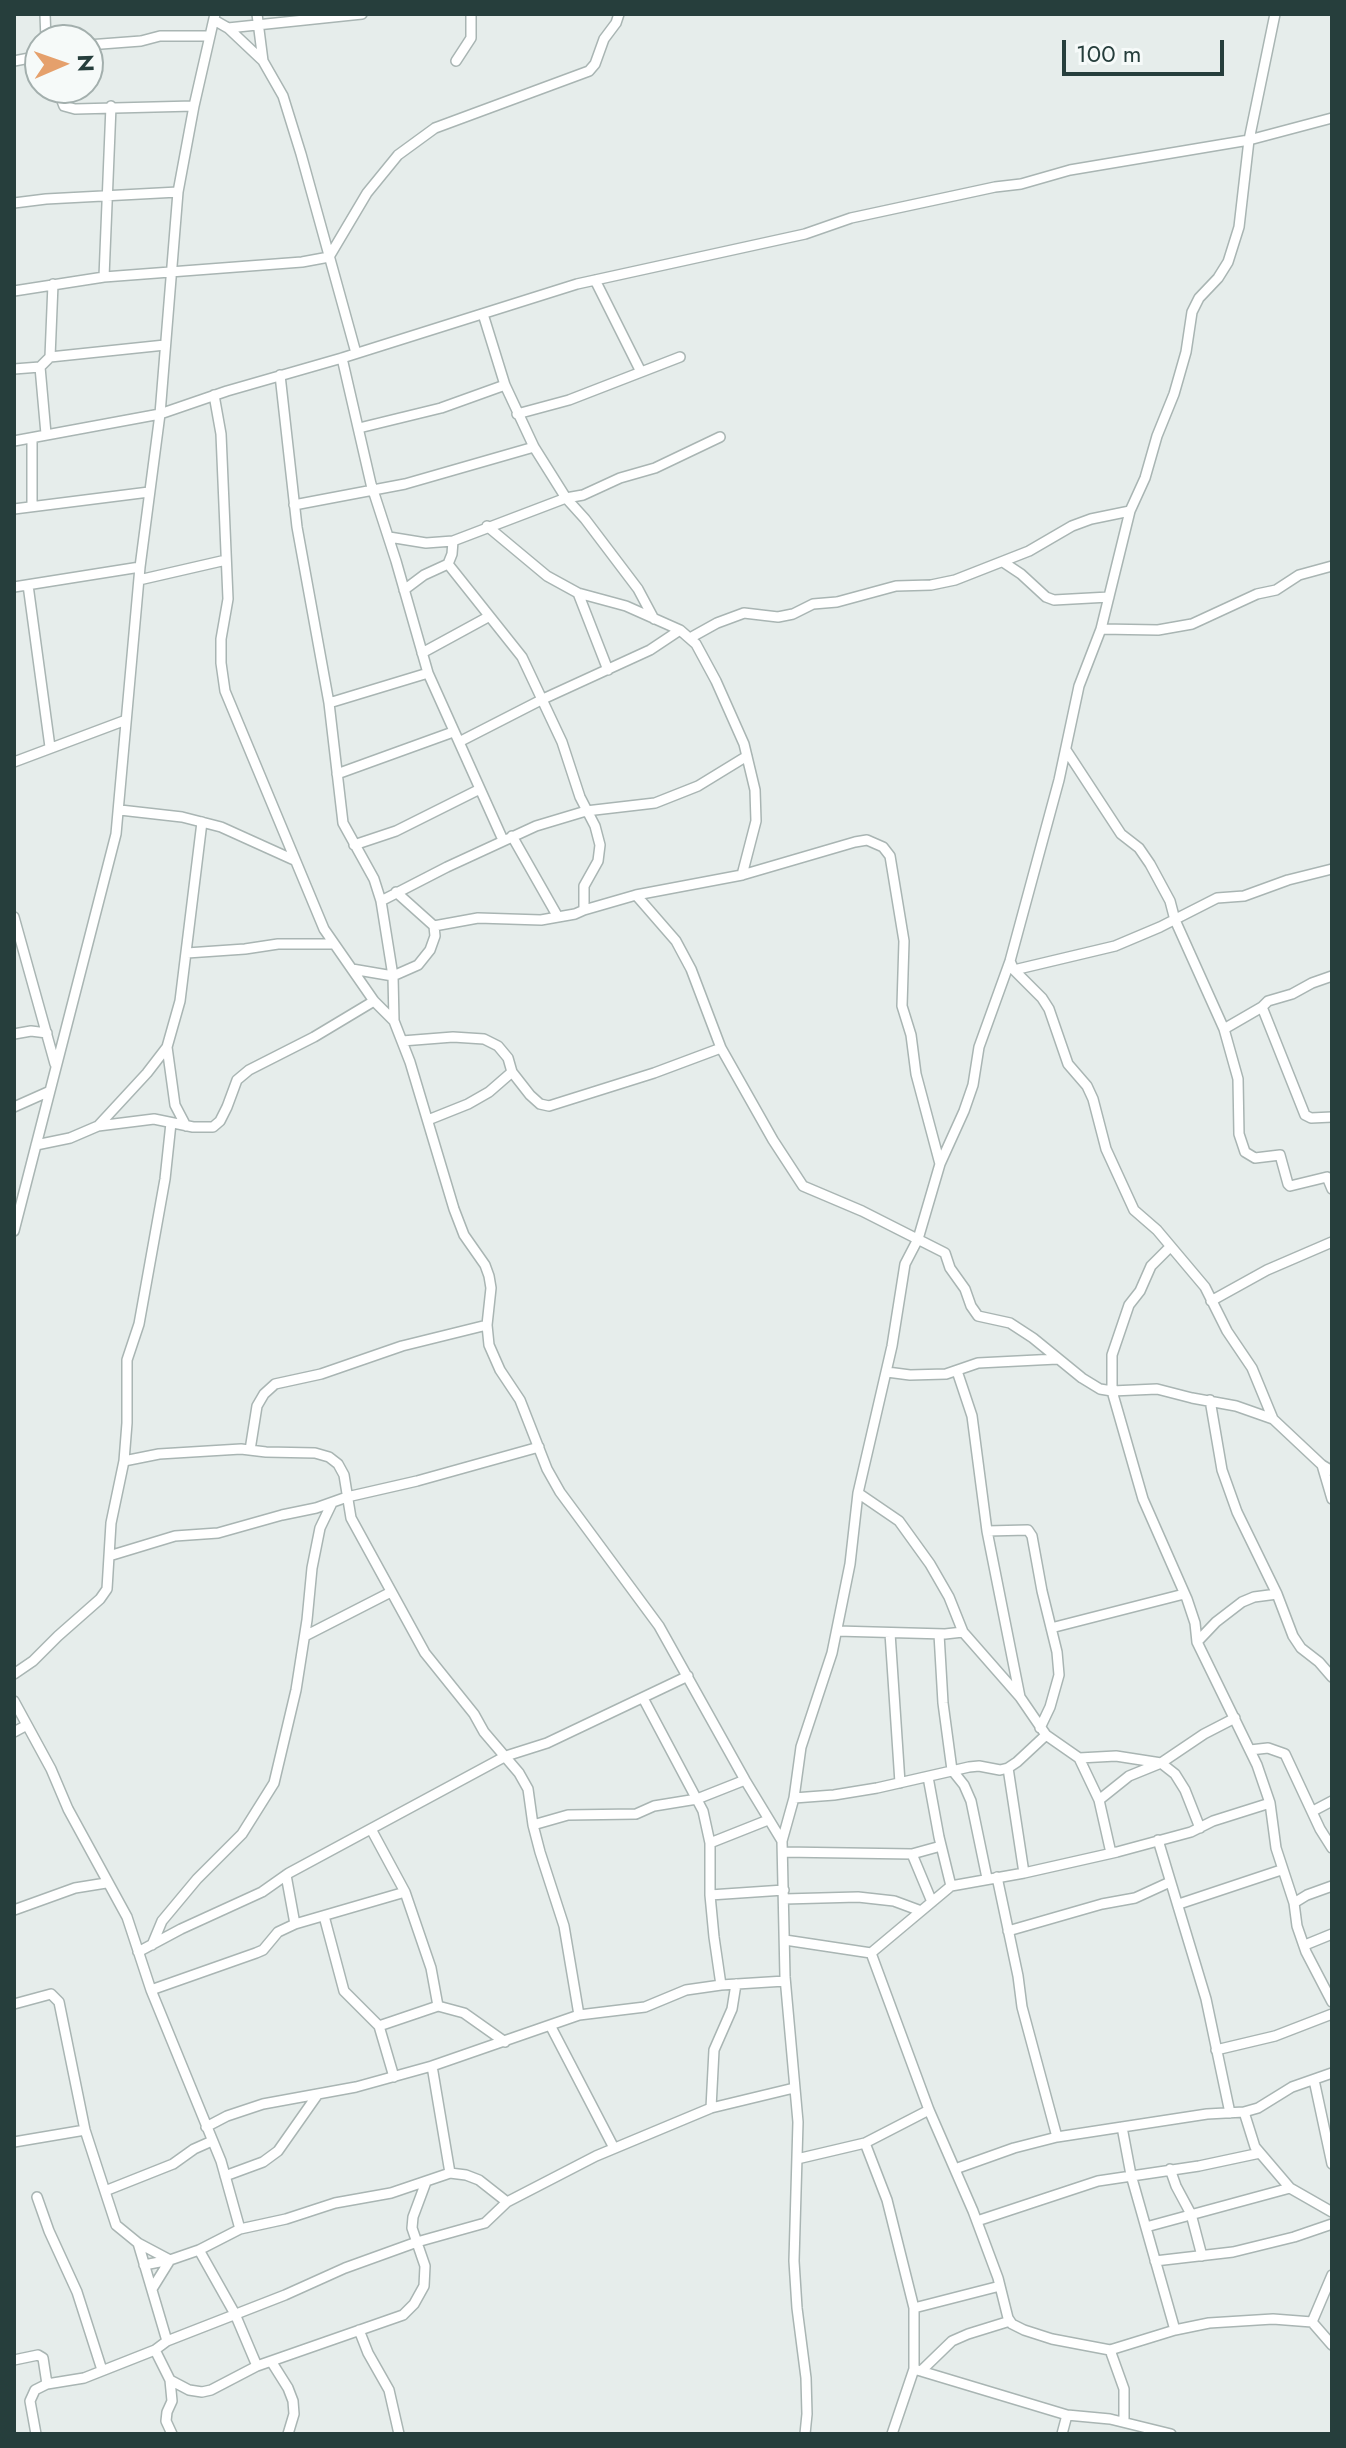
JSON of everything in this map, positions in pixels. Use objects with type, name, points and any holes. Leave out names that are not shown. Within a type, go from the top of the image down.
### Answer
[{"type":"street","points":[[257,14],[263,61]]},
{"type":"street","points":[[228,28],[362,14]]},
{"type":"street","points":[[456,61],[471,38],[471,14]]},
{"type":"street","points":[[14,291],[104,277],[302,262],[329,257],[367,193],[398,155],[435,128],[589,71],[619,14]]},
{"type":"street","points":[[805,2434],[806,2378],[794,2261],[798,2122],[785,1981],[782,1846],[794,1798],[801,1747],[837,1631],[850,1564],[858,1493],[887,1372],[905,1264],[918,1239],[940,1164],[964,1111],[973,1085],[979,1047],[1012,966],[1079,686],[1101,629],[1130,511],[1145,478],[1174,394],[1186,352],[1192,312],[1199,298],[1228,262],[1239,227],[1249,140],[1275,14]]},
{"type":"street","points":[[14,1231],[107,875],[120,810],[140,567],[160,414],[178,192],[215,17],[263,61],[283,96],[356,353]]},
{"type":"street","points":[[104,44],[160,36],[210,36]]},
{"type":"street","points":[[63,104],[75,109],[194,106]]},
{"type":"street","points":[[104,277],[111,106]]},
{"type":"street","points":[[14,441],[160,414],[595,280],[805,234],[851,218],[1021,184],[1070,170],[1249,140],[1332,118]]},
{"type":"street","points":[[14,203],[178,192]]},
{"type":"street","points":[[595,280],[641,372]]},
{"type":"street","points":[[50,357],[53,284]]},
{"type":"street","points":[[483,314],[505,385],[534,447],[566,498],[638,589],[654,619]]},
{"type":"street","points":[[14,369],[40,367],[50,357],[165,345]]},
{"type":"street","points":[[517,414],[569,400],[680,357]]},
{"type":"street","points":[[342,358],[374,492],[428,673],[480,789],[558,917]]},
{"type":"street","points":[[40,367],[46,434]]},
{"type":"street","points":[[280,375],[294,505],[329,703],[343,823],[374,879],[381,901],[393,976],[394,1021],[459,1222],[489,1276],[489,1345],[520,1400],[560,1492],[651,1615],[782,1846]]},
{"type":"street","points":[[359,428],[441,408],[505,385]]},
{"type":"street","points":[[214,395],[221,434],[228,599],[221,639],[225,691],[324,929],[374,1001],[394,1021]]},
{"type":"street","points":[[389,537],[426,543],[453,541],[487,526],[655,468],[720,437]]},
{"type":"street","points":[[32,438],[32,505]]},
{"type":"street","points":[[294,505],[374,492],[534,447]]},
{"type":"street","points":[[14,509],[149,492]]},
{"type":"street","points":[[690,638],[744,613],[778,617],[793,614],[813,604],[896,586],[931,585],[955,580],[1003,562],[1081,522],[1130,511]]},
{"type":"street","points":[[487,526],[547,576],[578,593],[626,606],[680,630],[696,644],[744,744],[755,790],[756,821],[742,875]]},
{"type":"street","points":[[404,590],[424,575],[448,564],[453,541]]},
{"type":"street","points":[[139,580],[226,560]]},
{"type":"street","points":[[1003,562],[1054,600],[1109,597]]},
{"type":"street","points":[[448,564],[522,657],[562,742],[600,845],[598,861],[584,886],[584,910]]},
{"type":"street","points":[[1101,629],[1158,630],[1192,624],[1257,594],[1276,590],[1299,575],[1332,566]]},
{"type":"street","points":[[14,587],[140,567]]},
{"type":"street","points":[[28,585],[50,747]]},
{"type":"street","points":[[578,593],[608,670]]},
{"type":"street","points":[[422,653],[488,617]]},
{"type":"street","points":[[459,742],[650,650],[680,630]]},
{"type":"street","points":[[329,703],[428,673]]},
{"type":"street","points":[[14,762],[126,720]]},
{"type":"street","points":[[337,774],[453,732]]},
{"type":"street","points":[[1066,750],[1121,834],[1139,848],[1170,901],[1175,920],[1224,1029],[1238,1079],[1239,1134],[1245,1152],[1255,1158],[1280,1155],[1290,1186],[1327,1177],[1332,1189]]},
{"type":"street","points":[[381,901],[536,826],[586,811],[655,803],[698,786],[747,756]]},
{"type":"street","points":[[354,845],[396,831],[480,789]]},
{"type":"street","points":[[120,810],[202,822],[242,835],[294,860]]},
{"type":"street","points":[[98,1126],[167,1047],[180,1001],[202,822]]},
{"type":"street","points":[[434,926],[478,918],[513,921],[575,914],[636,895],[742,875],[855,842],[867,840],[875,843],[890,856],[904,941],[902,1006],[940,1164]]},
{"type":"street","points":[[1012,966],[1115,946],[1217,898],[1244,896],[1332,869]]},
{"type":"street","points":[[352,969],[393,976],[418,965],[430,950],[435,936],[434,926],[396,892]]},
{"type":"street","points":[[636,895],[676,941],[691,969],[721,1048],[803,1186],[862,1211],[945,1253],[950,1268],[978,1316],[1010,1323],[1100,1389],[1157,1389],[1236,1406],[1273,1419],[1332,1471]]},
{"type":"street","points":[[14,917],[56,1067]]},
{"type":"street","points":[[187,953],[278,944],[334,944]]},
{"type":"street","points":[[1012,966],[1049,1009],[1068,1064],[1087,1086],[1093,1099],[1106,1149],[1134,1210],[1157,1230],[1191,1269],[1252,1368],[1273,1419]]},
{"type":"street","points":[[1224,1029],[1268,1001],[1332,976]]},
{"type":"street","points":[[36,1145],[70,1138],[98,1126],[154,1119],[186,1126],[213,1127],[220,1121],[237,1080],[249,1070],[353,1016],[374,1001]]},
{"type":"street","points":[[1262,1007],[1303,1112],[1311,1118],[1332,1117]]},
{"type":"street","points":[[14,1034],[31,1031],[47,1033]]},
{"type":"street","points":[[402,1041],[453,1037],[484,1039],[498,1046],[508,1058],[512,1072],[530,1095],[540,1104],[549,1106],[721,1048]]},
{"type":"street","points":[[167,1047],[175,1105],[186,1126]]},
{"type":"street","points":[[428,1120],[489,1092],[512,1072]]},
{"type":"street","points":[[14,1107],[50,1091]]},
{"type":"street","points":[[154,1119],[175,1105]]},
{"type":"street","points":[[14,1674],[33,1661],[107,1589],[111,1523],[124,1461],[127,1360],[139,1324],[165,1179],[171,1123]]},
{"type":"street","points":[[1211,1301],[1267,1270],[1332,1242]]},
{"type":"street","points":[[1170,1247],[1151,1266],[1140,1291],[1129,1305],[1112,1355],[1112,1391],[1143,1499],[1195,1623],[1197,1642],[1250,1750],[1270,1803],[1276,1848],[1294,1903],[1297,1926],[1306,1952],[1329,1986],[1332,2002]]},
{"type":"street","points":[[250,1450],[257,1406],[275,1384],[321,1374],[402,1346],[487,1325]]},
{"type":"street","points":[[887,1372],[933,1375],[991,1362],[1057,1359]]},
{"type":"street","points":[[957,1371],[972,1416],[987,1531],[1020,1697]]},
{"type":"street","points":[[1210,1400],[1222,1470],[1237,1512],[1277,1594],[1293,1636],[1301,1648],[1332,1677]]},
{"type":"street","points":[[109,1556],[175,1536],[218,1533],[539,1447]]},
{"type":"street","points":[[124,1461],[159,1454],[250,1450],[315,1453],[329,1457],[338,1464],[344,1475],[351,1518],[425,1653],[519,1773],[528,1789],[533,1825],[564,1926],[579,2015]]},
{"type":"street","points":[[1322,1465],[1332,1499]]},
{"type":"street","points":[[858,1493],[899,1521],[949,1597],[963,1632],[1020,1697],[1043,1732],[1079,1758],[1099,1800],[1111,1853]]},
{"type":"street","points":[[151,1945],[162,1921],[178,1900],[242,1834],[274,1783],[296,1690],[320,1528],[332,1503]]},
{"type":"street","points":[[794,1798],[834,1795],[979,1766],[1000,1770],[1008,1768],[1043,1732],[1059,1675],[1057,1652],[1031,1532],[987,1531]]},
{"type":"street","points":[[305,1636],[391,1592]]},
{"type":"street","points":[[1051,1628],[1184,1594]]},
{"type":"street","points":[[1197,1642],[1242,1602],[1277,1594]]},
{"type":"street","points":[[837,1631],[963,1632]]},
{"type":"street","points":[[890,1633],[900,1783]]},
{"type":"street","points":[[939,1634],[943,1703],[952,1770],[971,1801],[1008,1931],[1031,2043],[1057,2137]]},
{"type":"street","points":[[138,1952],[262,1892],[286,1875],[506,1756],[547,1743],[688,1676]]},
{"type":"street","points":[[643,1698],[703,1811],[710,1843],[710,1895],[721,1985]]},
{"type":"street","points":[[14,1701],[106,1883],[127,1917],[151,1990],[225,2176],[240,2229]]},
{"type":"street","points":[[1099,1800],[1129,1776],[1161,1763],[1204,1734],[1235,1718]]},
{"type":"street","points":[[14,1732],[27,1725]]},
{"type":"street","points":[[1250,1750],[1268,1748],[1285,1754],[1308,1806],[1332,1848]]},
{"type":"street","points":[[1079,1758],[1116,1756],[1161,1763],[1175,1774],[1185,1790],[1200,1828]]},
{"type":"street","points":[[1008,1768],[1024,1873]]},
{"type":"street","points":[[928,1777],[951,1886]]},
{"type":"street","points":[[533,1825],[568,1815],[636,1814],[654,1806],[697,1799],[745,1780]]},
{"type":"street","points":[[1313,1811],[1332,1801]]},
{"type":"street","points":[[785,1940],[871,1953],[951,1886],[1111,1853],[1191,1832],[1213,1821],[1270,1803]]},
{"type":"street","points":[[710,1843],[768,1820]]},
{"type":"street","points":[[371,1829],[405,1892],[431,1968],[438,2006]]},
{"type":"street","points":[[1158,1840],[1206,1999],[1230,2113]]},
{"type":"street","points":[[782,1846],[912,1854],[941,1846]]},
{"type":"street","points":[[912,1854],[932,1902]]},
{"type":"street","points":[[1179,1904],[1281,1870]]},
{"type":"street","points":[[286,1875],[295,1924]]},
{"type":"street","points":[[1008,1931],[1102,1904],[1135,1898],[1170,1882]]},
{"type":"street","points":[[14,1910],[75,1888],[106,1883]]},
{"type":"street","points":[[1294,1903],[1332,1886]]},
{"type":"street","points":[[151,1990],[263,1950],[278,1932],[295,1924],[405,1892]]},
{"type":"street","points":[[710,1895],[858,1897],[894,1901],[921,1911]]},
{"type":"street","points":[[324,1916],[344,1991],[379,2026],[394,2077]]},
{"type":"street","points":[[1305,1945],[1332,1934]]},
{"type":"street","points":[[871,1953],[929,2110],[977,2221],[1010,2321],[1024,2330],[1052,2339],[1110,2350],[1209,2323],[1273,2319],[1312,2322],[1332,2345]]},
{"type":"street","points":[[206,2127],[263,2104],[432,2066],[579,2015],[645,2007],[686,1990],[785,1981]]},
{"type":"street","points":[[711,2108],[714,2050],[732,2009],[736,1984]]},
{"type":"street","points":[[14,2004],[51,1994],[59,2002],[85,2130],[116,2225],[138,2243],[170,2260]]},
{"type":"street","points":[[379,2026],[438,2006],[464,2013],[505,2042]]},
{"type":"street","points":[[1216,2050],[1275,2036],[1332,2014]]},
{"type":"street","points":[[550,2025],[614,2148]]},
{"type":"street","points":[[432,2066],[450,2173]]},
{"type":"street","points":[[955,2169],[1057,2137],[1207,2114],[1244,2112],[1258,2108],[1292,2087],[1332,2073]]},
{"type":"street","points":[[1314,2080],[1332,2164]]},
{"type":"street","points":[[36,2434],[30,2401],[35,2390],[47,2384],[84,2378],[345,2268],[417,2242],[485,2223],[507,2202],[614,2148],[711,2108],[794,2088]]},
{"type":"street","points":[[225,2176],[263,2162],[278,2151],[318,2094]]},
{"type":"street","points":[[797,2159],[865,2143],[929,2110]]},
{"type":"street","points":[[1244,2112],[1255,2147],[1290,2188],[1332,2212]]},
{"type":"street","points":[[1122,2127],[1131,2175],[1175,2330]]},
{"type":"street","points":[[14,2142],[85,2130]]},
{"type":"street","points":[[105,2191],[173,2164],[212,2141]]},
{"type":"street","points":[[865,2143],[887,2200],[914,2308],[918,2370],[892,2434]]},
{"type":"street","points":[[977,2221],[1098,2181],[1260,2153]]},
{"type":"street","points":[[1129,2160],[1144,2173]]},
{"type":"street","points":[[1170,2169],[1191,2214],[1202,2256]]},
{"type":"street","points":[[144,2265],[199,2250],[240,2229],[286,2219],[335,2203],[391,2193],[450,2173],[479,2180],[507,2202]]},
{"type":"street","points":[[170,2380],[189,2390],[211,2390],[257,2366],[403,2315],[414,2304],[424,2286],[425,2266],[412,2228],[426,2182]]},
{"type":"street","points":[[1146,2227],[1290,2188]]},
{"type":"street","points":[[37,2197],[77,2292],[102,2370]]},
{"type":"street","points":[[1155,2261],[1233,2252],[1332,2224]]},
{"type":"street","points":[[138,2243],[167,2341]]},
{"type":"street","points":[[199,2250],[235,2314],[257,2366]]},
{"type":"street","points":[[152,2289],[170,2260]]},
{"type":"street","points":[[1312,2322],[1332,2275]]},
{"type":"street","points":[[914,2308],[1000,2286]]},
{"type":"street","points":[[918,2370],[952,2341],[1010,2321]]},
{"type":"street","points":[[359,2330],[389,2390],[399,2434]]},
{"type":"street","points":[[155,2350],[170,2380],[172,2401],[166,2421],[172,2434]]},
{"type":"street","points":[[1110,2350],[1124,2389],[1124,2422]]},
{"type":"street","points":[[14,2360],[38,2355],[43,2358],[47,2384]]},
{"type":"street","points":[[271,2361],[293,2401],[294,2414],[288,2434]]},
{"type":"street","points":[[918,2370],[1067,2415],[1124,2422],[1171,2434]]},
{"type":"street","points":[[1062,2434],[1067,2415]]}]
